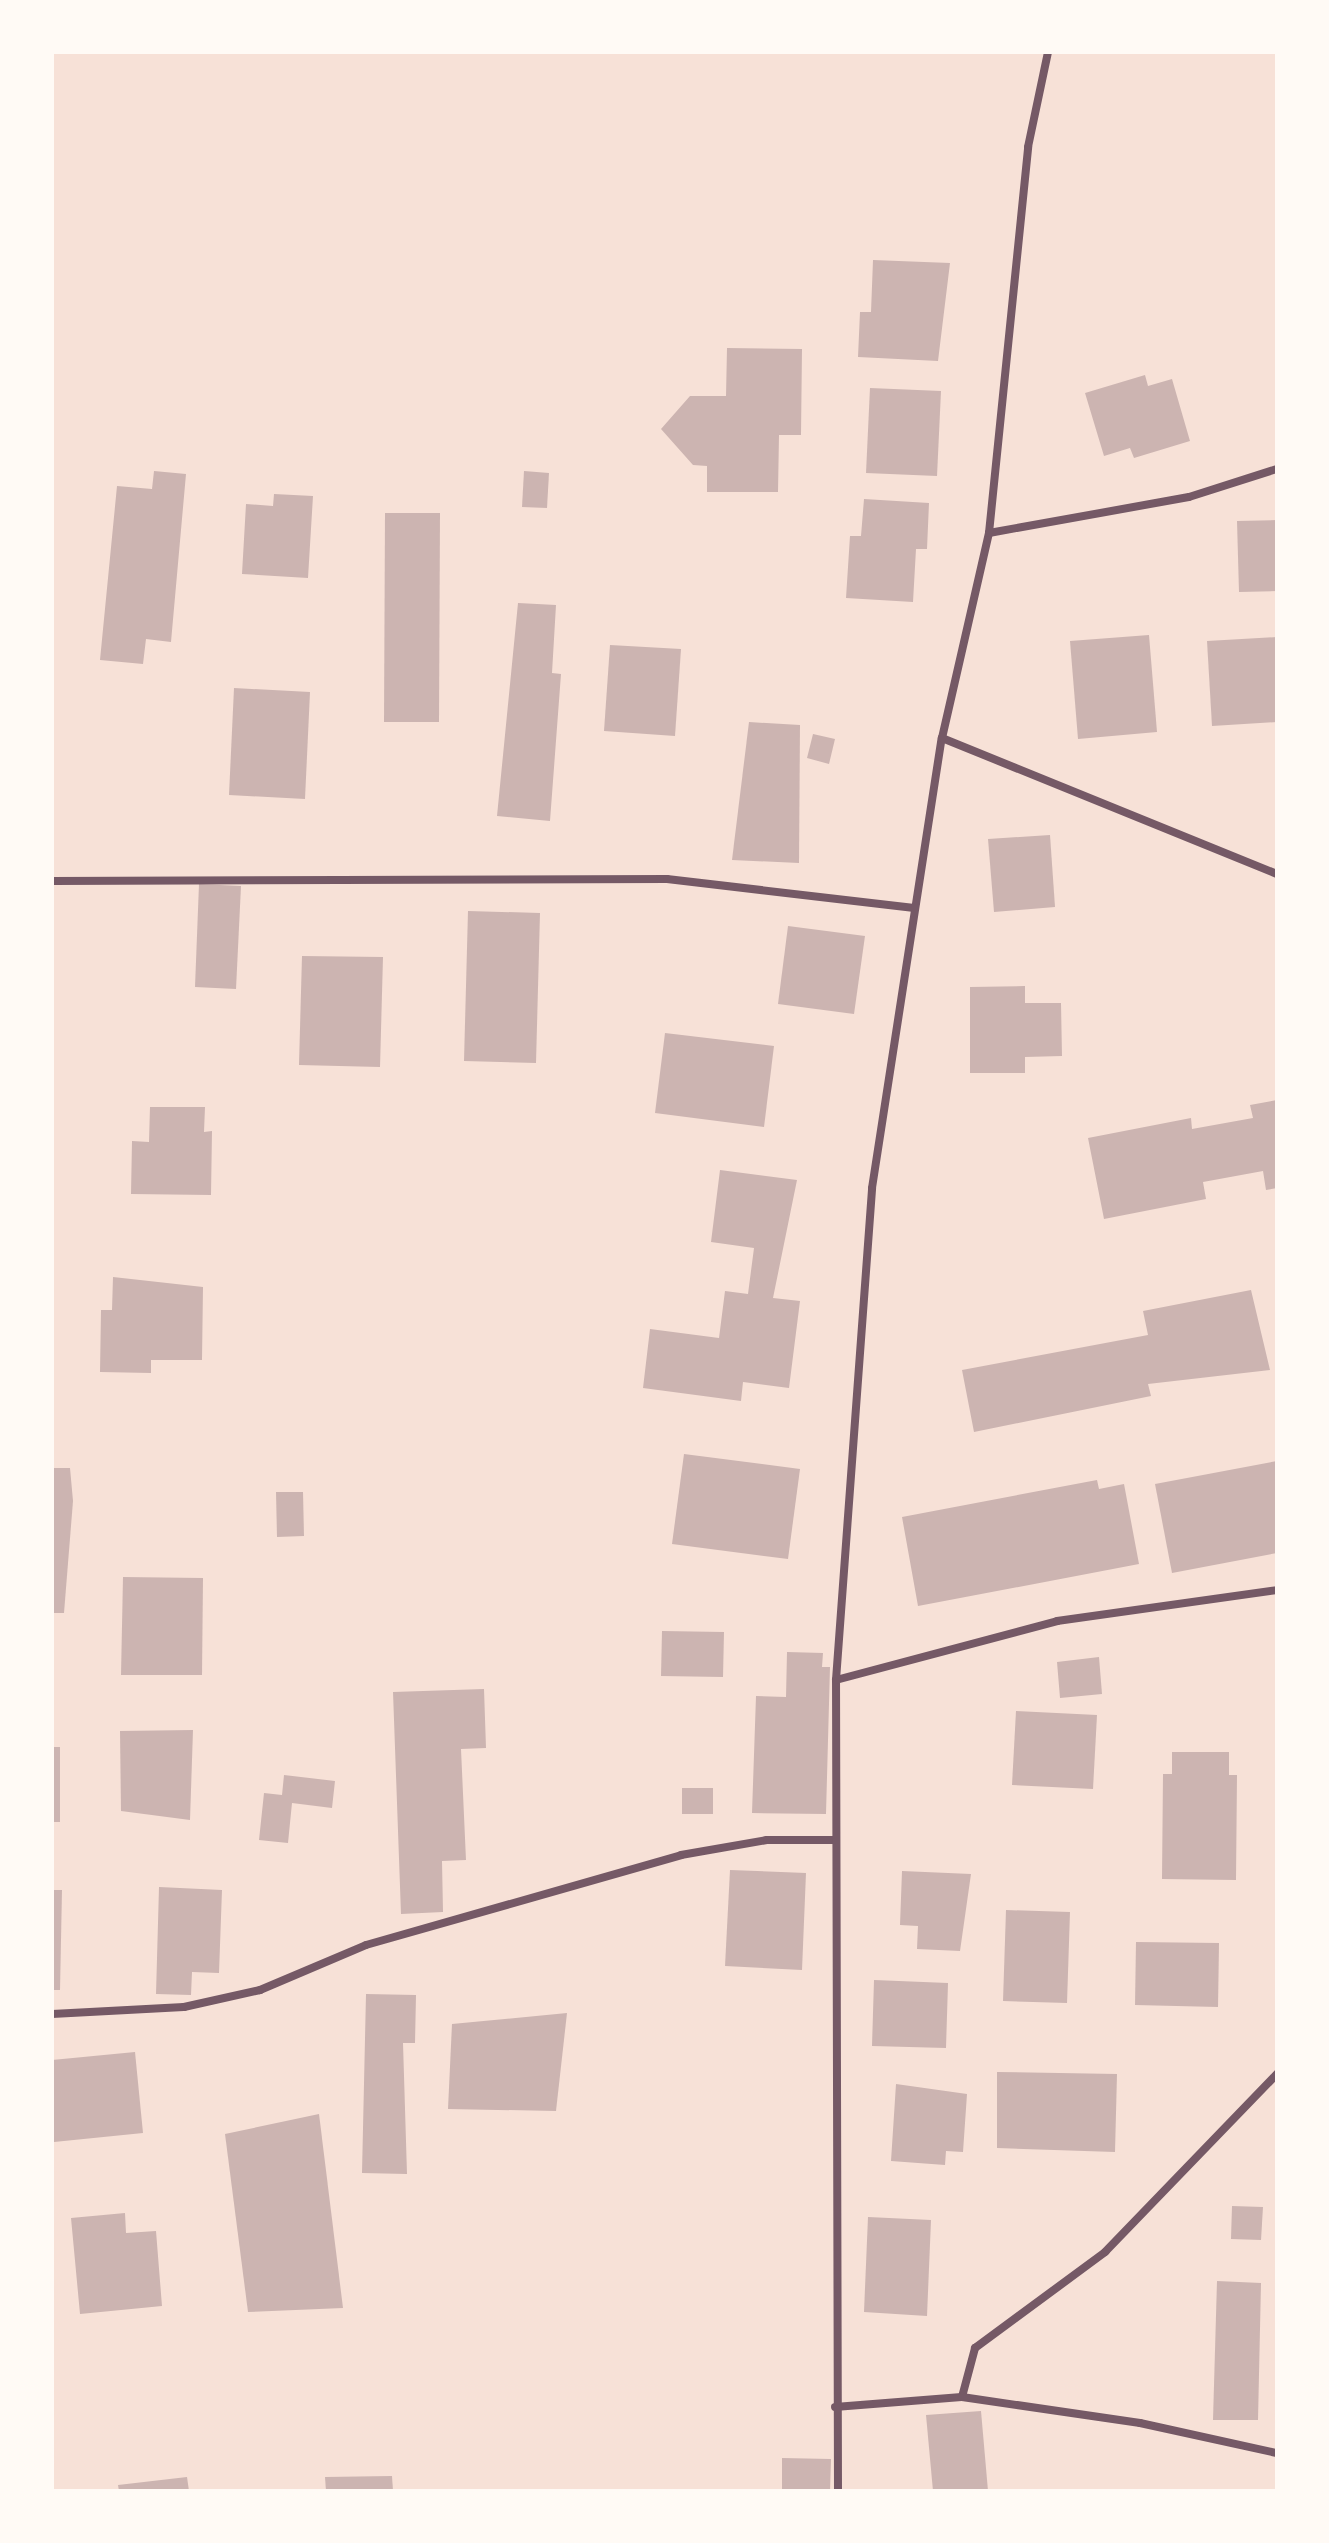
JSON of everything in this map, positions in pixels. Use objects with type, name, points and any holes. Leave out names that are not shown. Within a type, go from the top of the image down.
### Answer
[{"type":"street","points":[[838,2491],[835,2407],[836,1680],[872,1188],[942,738],[989,533],[1028,147],[1048,52]]},
{"type":"street","points":[[989,533],[1189,497],[1277,469]]},
{"type":"street","points":[[942,738],[1277,874]]},
{"type":"street","points":[[52,881],[667,879],[914,908]]},
{"type":"street","points":[[836,1680],[1057,1621],[1277,1590]]},
{"type":"street","points":[[52,2014],[184,2007],[260,1990],[366,1945],[681,1855],[767,1840],[836,1840]]},
{"type":"street","points":[[962,2397],[975,2348],[1105,2252],[1277,2074]]},
{"type":"street","points":[[835,2407],[962,2397],[1140,2423],[1277,2453]]},
{"type":"building","points":[[873,260],[950,263],[938,361],[858,357],[860,312],[871,312]]},
{"type":"building","points":[[727,348],[802,349],[801,435],[779,435],[778,492],[707,492],[707,466],[693,465],[661,429],[690,396],[726,396]]},
{"type":"building","points":[[1145,375],[1148,386],[1172,379],[1190,441],[1134,458],[1130,448],[1104,456],[1085,393]]},
{"type":"building","points":[[870,388],[941,391],[937,476],[866,473]]},
{"type":"building","points":[[154,471],[186,474],[171,642],[146,639],[143,664],[100,660],[117,486],[152,489]]},
{"type":"building","points":[[524,471],[549,473],[547,508],[522,507]]},
{"type":"building","points":[[274,494],[313,496],[308,578],[242,574],[246,504],[273,506]]},
{"type":"building","points":[[864,499],[929,503],[927,549],[916,549],[913,602],[846,598],[850,536],[861,536]]},
{"type":"building","points":[[385,513],[440,513],[439,722],[384,722]]},
{"type":"building","points":[[1277,520],[1277,591],[1239,592],[1237,521]]},
{"type":"building","points":[[518,603],[556,605],[552,673],[561,674],[550,821],[497,816]]},
{"type":"building","points":[[1149,635],[1157,732],[1078,739],[1070,641]]},
{"type":"building","points":[[1277,637],[1277,722],[1212,726],[1207,641]]},
{"type":"building","points":[[610,645],[681,649],[675,736],[604,731]]},
{"type":"building","points":[[234,688],[310,692],[305,799],[229,795]]},
{"type":"building","points":[[749,722],[800,725],[799,863],[732,860]]},
{"type":"building","points":[[813,734],[835,739],[829,764],[807,758]]},
{"type":"building","points":[[1050,835],[1055,907],[994,912],[988,839]]},
{"type":"building","points":[[199,884],[241,886],[236,989],[195,987]]},
{"type":"building","points":[[468,911],[540,913],[536,1063],[464,1061]]},
{"type":"building","points":[[788,926],[865,936],[854,1014],[778,1004]]},
{"type":"building","points":[[302,956],[383,957],[380,1067],[299,1065]]},
{"type":"building","points":[[1025,986],[1025,1003],[1061,1003],[1062,1056],[1025,1057],[1025,1073],[970,1073],[970,987]]},
{"type":"building","points":[[665,1033],[774,1046],[764,1127],[655,1113]]},
{"type":"building","points":[[1277,1100],[1277,1188],[1266,1190],[1263,1171],[1203,1182],[1206,1199],[1104,1219],[1088,1138],[1191,1118],[1192,1129],[1253,1118],[1250,1105]]},
{"type":"building","points":[[150,1107],[205,1107],[204,1132],[212,1131],[211,1195],[131,1194],[132,1141],[149,1142]]},
{"type":"building","points":[[720,1170],[797,1180],[773,1298],[800,1301],[789,1388],[743,1382],[741,1401],[643,1388],[650,1329],[719,1338],[725,1291],[748,1294],[754,1248],[711,1242]]},
{"type":"building","points":[[113,1277],[203,1287],[202,1360],[151,1360],[151,1373],[100,1372],[101,1310],[112,1310]]},
{"type":"building","points":[[1251,1290],[1270,1370],[1148,1384],[1151,1396],[974,1432],[962,1370],[1148,1335],[1143,1311]]},
{"type":"building","points":[[684,1454],[800,1469],[788,1559],[672,1544]]},
{"type":"building","points":[[1277,1461],[1277,1553],[1172,1573],[1155,1484]]},
{"type":"building","points":[[52,1468],[70,1468],[73,1501],[64,1613],[52,1613]]},
{"type":"building","points":[[1097,1480],[1099,1489],[1124,1484],[1139,1564],[918,1606],[902,1517]]},
{"type":"building","points":[[276,1492],[303,1492],[304,1536],[277,1537]]},
{"type":"building","points":[[123,1577],[203,1578],[202,1675],[121,1675]]},
{"type":"building","points":[[662,1631],[724,1632],[723,1677],[661,1676]]},
{"type":"building","points":[[787,1652],[823,1653],[822,1667],[830,1667],[826,1814],[752,1813],[756,1696],[786,1697]]},
{"type":"building","points":[[1099,1657],[1102,1694],[1060,1698],[1057,1662]]},
{"type":"building","points":[[484,1689],[486,1748],[461,1749],[466,1860],[442,1861],[443,1912],[401,1914],[393,1692]]},
{"type":"building","points":[[1016,1711],[1097,1715],[1093,1789],[1012,1785]]},
{"type":"building","points":[[193,1730],[190,1820],[121,1811],[120,1731]]},
{"type":"building","points":[[52,1747],[60,1747],[60,1822],[52,1822]]},
{"type":"building","points":[[1172,1752],[1229,1752],[1229,1775],[1237,1775],[1236,1880],[1162,1879],[1163,1774],[1172,1774]]},
{"type":"building","points":[[284,1775],[335,1781],[332,1808],[292,1803],[288,1843],[259,1840],[264,1793],[282,1795]]},
{"type":"building","points":[[682,1788],[713,1788],[713,1814],[682,1814]]},
{"type":"building","points":[[730,1870],[806,1873],[802,1970],[725,1966]]},
{"type":"building","points":[[902,1871],[971,1874],[960,1951],[917,1949],[918,1926],[900,1925]]},
{"type":"building","points":[[159,1887],[222,1890],[219,1973],[192,1972],[191,1995],[156,1994]]},
{"type":"building","points":[[52,1890],[62,1890],[60,1990],[52,1990]]},
{"type":"building","points":[[1006,1910],[1070,1912],[1067,2003],[1003,2001]]},
{"type":"building","points":[[1136,1942],[1219,1943],[1218,2007],[1135,2005]]},
{"type":"building","points":[[874,1980],[948,1983],[946,2048],[872,2046]]},
{"type":"building","points":[[366,1994],[416,1995],[415,2043],[403,2043],[407,2174],[362,2173]]},
{"type":"building","points":[[567,2013],[556,2111],[448,2109],[452,2024]]},
{"type":"building","points":[[135,2052],[143,2133],[54,2142],[52,2060]]},
{"type":"building","points":[[997,2072],[1117,2074],[1115,2152],[997,2148]]},
{"type":"building","points":[[896,2084],[967,2094],[963,2152],[946,2151],[945,2165],[891,2161]]},
{"type":"building","points":[[319,2114],[343,2308],[248,2312],[225,2134]]},
{"type":"building","points":[[1232,2206],[1263,2207],[1261,2240],[1231,2239]]},
{"type":"building","points":[[125,2213],[126,2233],[156,2231],[162,2306],[80,2314],[71,2218]]},
{"type":"building","points":[[868,2217],[931,2220],[927,2316],[864,2312]]},
{"type":"building","points":[[1217,2281],[1261,2283],[1258,2420],[1213,2420]]},
{"type":"building","points":[[981,2411],[988,2491],[933,2491],[926,2415]]},
{"type":"building","points":[[782,2458],[831,2459],[830,2491],[782,2491]]},
{"type":"building","points":[[392,2476],[393,2491],[326,2491],[325,2477]]},
{"type":"building","points":[[187,2477],[189,2491],[119,2491],[118,2485]]}]
